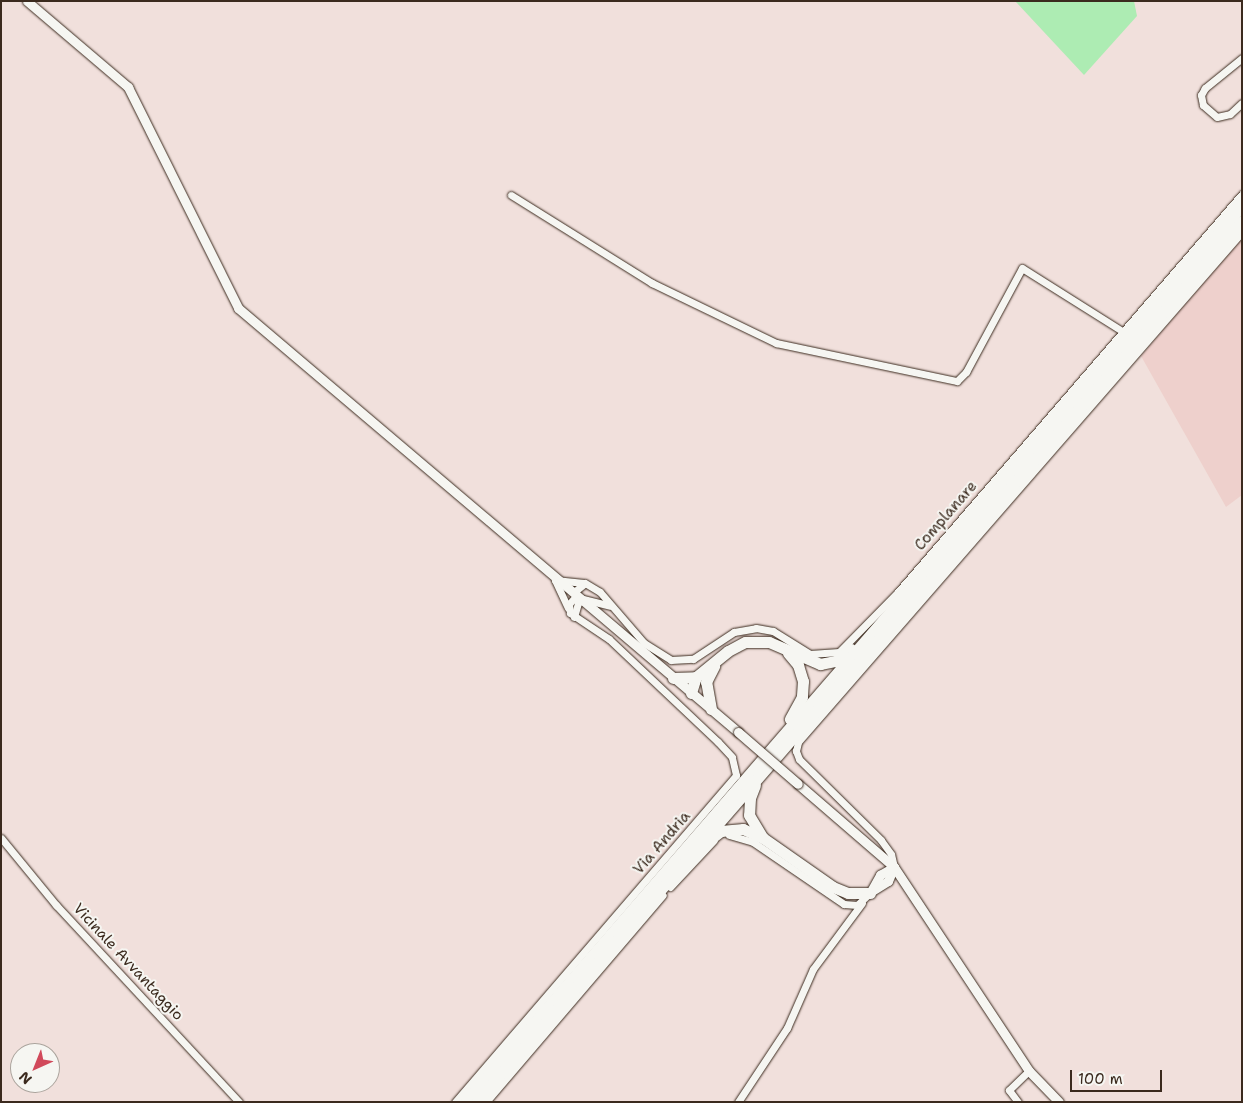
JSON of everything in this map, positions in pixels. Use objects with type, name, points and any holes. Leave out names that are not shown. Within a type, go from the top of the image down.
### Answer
[{"type":"highway","points":[[465,1102],[1242,206]]},
{"type":"highway","points":[[476,1102],[1242,221]]},
{"type":"highway","points":[[691,693],[728,651],[745,642],[769,642],[820,664],[836,661],[887,616]]},
{"type":"highway","points":[[782,737],[802,697],[803,680],[798,665],[785,649]]},
{"type":"highway","points":[[673,678],[701,680]]},
{"type":"highway","points":[[701,680],[711,709]]},
{"type":"highway","points":[[763,838],[748,815],[750,798],[774,758]]},
{"type":"highway","points":[[682,864],[721,831],[743,830],[763,838],[833,887],[848,894],[871,892]]},
{"type":"street","points":[[27,1],[128,87],[238,308],[575,597],[880,852],[907,883],[1029,1071],[1059,1102]]},
{"type":"street","points":[[1242,58],[1205,88],[1202,94],[1203,105],[1217,117],[1230,114],[1242,104]]},
{"type":"street","name":"Complanare","points":[[585,583],[600,592],[644,643],[671,660],[693,659],[734,632],[756,628],[780,634],[810,654],[839,652],[897,594],[1242,194]]},
{"type":"street","points":[[511,195],[652,283],[776,343],[957,381],[966,372],[1022,268],[1122,332]]},
{"type":"street","points":[[871,892],[888,881],[894,867],[891,854],[881,840],[799,758],[796,751],[798,742],[1242,232]]},
{"type":"street","points":[[555,580],[585,583]]},
{"type":"street","points":[[555,580],[574,617]]},
{"type":"street","points":[[568,608],[575,597],[576,587],[585,583]]},
{"type":"street","points":[[574,617],[578,603],[575,597]]},
{"type":"street","name":"Complanare","points":[[575,597],[598,601],[612,607]]},
{"type":"street","points":[[594,613],[598,601]]},
{"type":"street","name":"Via Andria","points":[[455,1102],[736,775],[732,757],[718,742],[609,639],[574,617]]},
{"type":"street","points":[[486,1102],[669,888],[716,838],[740,835],[844,904],[850,906],[862,903]]},
{"type":"street","name":"Vicinale Avvantaggio","points":[[1,838],[62,911],[240,1102]]},
{"type":"street","points":[[738,1102],[786,1028],[813,970],[871,892],[880,875],[880,852]]},
{"type":"street","points":[[880,875],[894,867]]},
{"type":"street","points":[[888,881],[907,883]]},
{"type":"street","points":[[1018,1102],[1008,1090],[1029,1071]]},
{"type":"shaded area","points":[[1242,237],[1242,495],[1226,507],[1141,356]]},
{"type":"green space","points":[[1015,1],[1134,1],[1137,16],[1084,75]]}]
